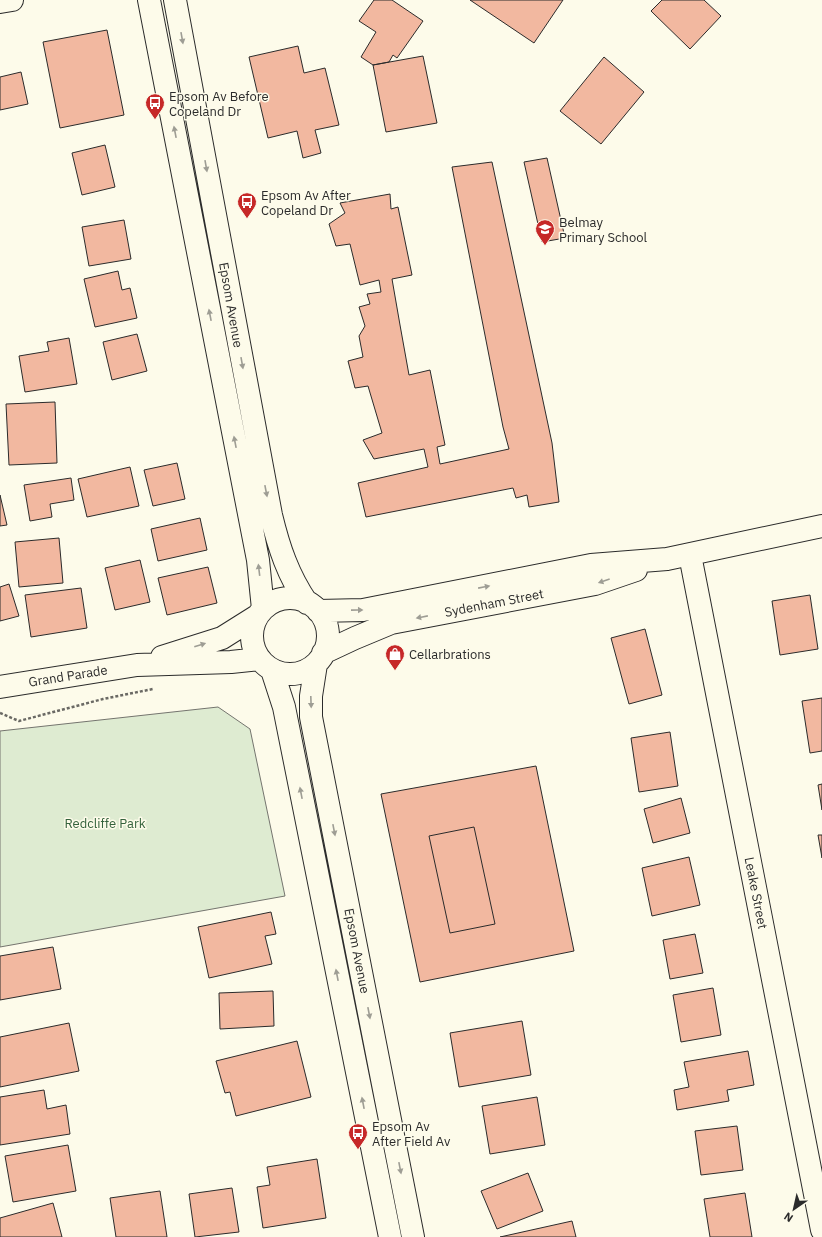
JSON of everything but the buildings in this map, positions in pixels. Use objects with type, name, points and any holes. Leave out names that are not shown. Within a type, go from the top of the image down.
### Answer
[{"type":"street","points":[[0,2],[12,0]]},
{"type":"street","name":"Epsom Avenue","points":[[149,0],[258,560],[260,613]]},
{"type":"street","name":"Epsom Avenue","points":[[175,0],[271,515],[278,542],[291,578],[313,607]]},
{"type":"street","name":"Sydenham Street","points":[[313,607],[363,610],[591,565],[667,559],[690,555],[822,526]]},
{"type":"street","name":"Leake Street","points":[[690,555],[822,1230]]},
{"type":"street","name":"Sydenham Street","points":[[319,659],[354,638],[392,623],[594,584],[667,559]]},
{"type":"street","points":[[298,599],[313,607],[324,620],[327,631],[327,643],[319,659],[306,670],[295,674],[283,673],[266,664],[252,642],[252,633],[260,613],[280,600],[298,599]]},
{"type":"street","name":"Grand Parade","points":[[136,665],[222,638],[260,613]]},
{"type":"street","name":"Epsom Avenue","points":[[319,659],[311,696],[312,717],[413,1237]]},
{"type":"street","name":"Grand Parade","points":[[0,687],[136,665],[231,662],[266,664]]},
{"type":"street","name":"Epsom Avenue","points":[[266,664],[284,707],[390,1237]]},
{"type":"path","points":[[0,713],[18,721],[102,699],[157,688]]},
{"type":"green space","name":"Redcliffe Park","points":[[218,707],[250,729],[285,896],[0,947],[0,731]]},
{"type":"place","name":"Epsom Av Before Copeland Dr","points":[[155,120]]},
{"type":"place","name":"Epsom Av After Copeland Dr","points":[[247,219]]},
{"type":"place","name":"Belmay Primary School","points":[[545,246]]},
{"type":"place","name":"Cellarbrations","points":[[395,671]]},
{"type":"place","name":"Epsom Av After Field Av","points":[[358,1150]]}]
